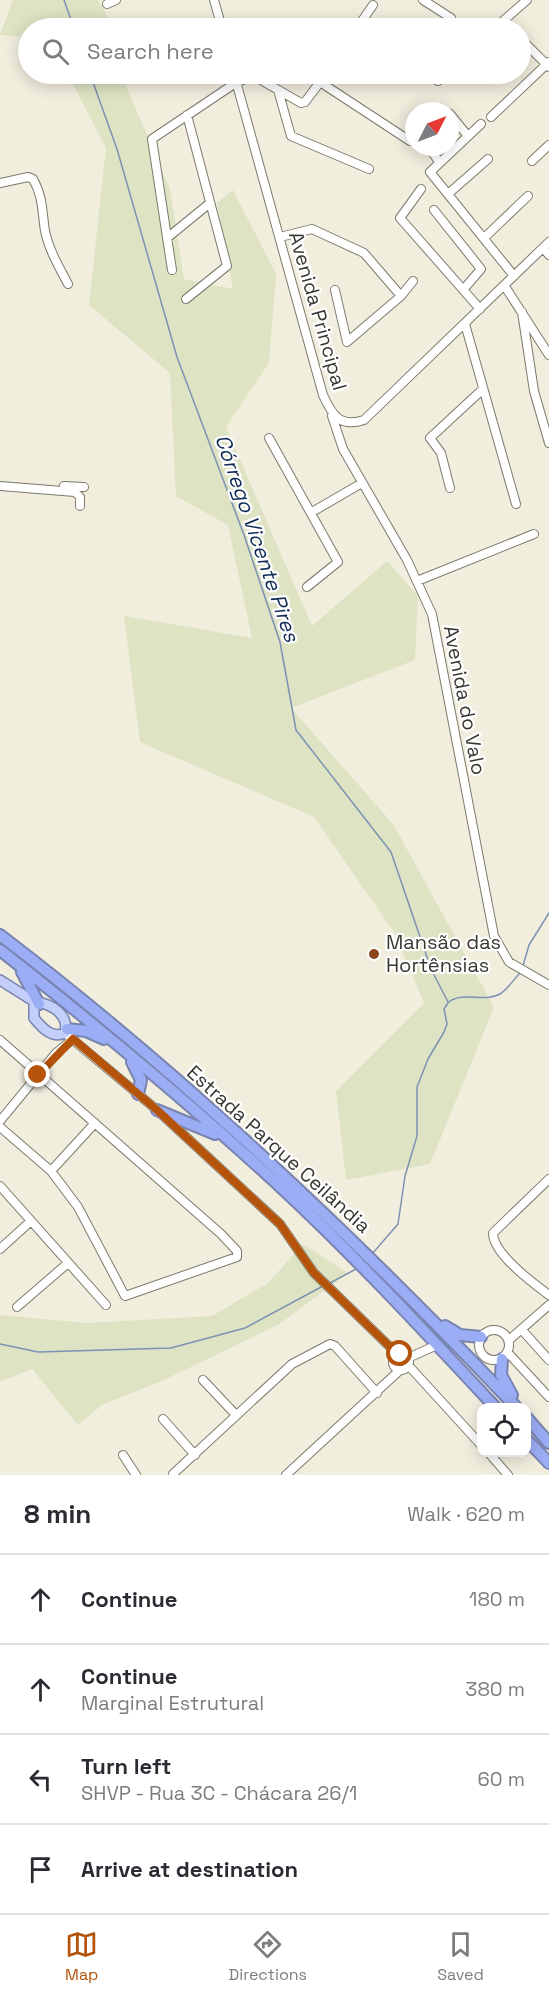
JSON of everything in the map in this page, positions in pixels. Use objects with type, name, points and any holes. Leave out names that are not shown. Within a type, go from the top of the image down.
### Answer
[{"type":"highway","name":"Estrada Parque Ceilândia","points":[[0,935],[280,1170],[432,1317],[515,1403]]},
{"type":"highway","name":"Estrada Parque Ceilândia","points":[[0,950],[118,1047],[284,1190],[366,1270],[492,1403]]},
{"type":"highway","points":[[17,964],[36,1006]]},
{"type":"highway","points":[[68,1034],[86,1032],[118,1047],[136,1067],[141,1080],[138,1094]]},
{"type":"highway","points":[[157,1110],[226,1139]]},
{"type":"highway","points":[[432,1317],[460,1335],[481,1337]]},
{"type":"highway","points":[[505,1356],[501,1375],[517,1403]]},
{"type":"highway","points":[[531,1422],[549,1443]]},
{"type":"highway","points":[[531,1444],[549,1463]]},
{"type":"main road","points":[[0,980],[36,1006],[57,1010],[65,1021],[68,1034],[55,1035],[42,1028],[34,1018],[36,1006]]},
{"type":"street","points":[[107,4],[116,0]]},
{"type":"street","points":[[214,0],[219,18]]},
{"type":"street","points":[[423,0],[451,18]]},
{"type":"street","points":[[506,18],[527,0]]},
{"type":"street","points":[[365,18],[373,5]]},
{"type":"street","points":[[531,49],[548,65],[531,81]]},
{"type":"street","points":[[172,270],[152,143],[155,137],[234,84]]},
{"type":"street","name":"Avenida Principal","points":[[238,84],[323,395],[332,416],[345,423],[364,420],[546,245]]},
{"type":"street","points":[[268,84],[300,103],[306,102],[320,84]]},
{"type":"street","points":[[324,84],[405,138]]},
{"type":"street","points":[[491,117],[527,84]]},
{"type":"street","points":[[278,90],[291,136],[369,168]]},
{"type":"street","points":[[186,299],[227,266],[187,116]]},
{"type":"street","points":[[459,124],[468,135]]},
{"type":"street","points":[[481,124],[430,172],[514,276]]},
{"type":"street","points":[[532,161],[549,145]]},
{"type":"street","points":[[435,156],[439,162]]},
{"type":"street","points":[[448,194],[488,159]]},
{"type":"street","points":[[0,183],[28,177],[33,179],[41,193],[45,232],[55,260],[68,284]]},
{"type":"street","points":[[421,189],[400,218],[480,309]]},
{"type":"street","points":[[484,238],[528,196]]},
{"type":"street","points":[[167,238],[210,203]]},
{"type":"street","points":[[434,210],[481,269],[464,290]]},
{"type":"street","points":[[280,237],[312,229],[364,253],[401,296]]},
{"type":"street","points":[[546,245],[549,255]]},
{"type":"street","points":[[334,290],[347,342],[401,296],[413,281]]},
{"type":"street","points":[[504,285],[549,355]]},
{"type":"street","points":[[522,312],[534,391],[549,443]]},
{"type":"street","points":[[465,324],[516,504]]},
{"type":"street","points":[[450,488],[441,453],[430,438],[483,389]]},
{"type":"street","name":"Avenida do Valo","points":[[332,416],[343,449],[417,581],[432,614],[494,936],[510,962],[549,985]]},
{"type":"street","points":[[269,438],[338,562],[307,587]]},
{"type":"street","points":[[312,512],[362,483]]},
{"type":"street","points":[[0,484],[84,487]]},
{"type":"street","points":[[0,484],[75,492],[80,497],[80,506]]},
{"type":"street","points":[[417,581],[534,534]]},
{"type":"street","points":[[0,1121],[56,1053],[57,1048],[68,1034],[157,1110],[288,1231],[314,1273],[388,1345],[407,1359],[477,1440]]},
{"type":"street","points":[[0,1040],[221,1234],[237,1251],[237,1257],[125,1296],[78,1207],[51,1171],[0,1127]]},
{"type":"street","points":[[51,1171],[95,1123]]},
{"type":"street","points":[[549,1179],[493,1233],[496,1245],[519,1271],[549,1295]]},
{"type":"street","points":[[0,1186],[106,1305]]},
{"type":"street","points":[[0,1249],[31,1221]]},
{"type":"street","points":[[17,1307],[69,1263]]},
{"type":"street","points":[[505,1356],[509,1340],[549,1305]]},
{"type":"street","points":[[505,1356],[492,1361],[483,1356],[479,1347],[481,1337],[489,1331],[498,1330],[509,1340]]},
{"type":"street","points":[[522,1330],[548,1357]]},
{"type":"street","points":[[173,1474],[291,1364],[330,1344],[335,1346],[377,1393]]},
{"type":"street","points":[[388,1345],[395,1366]]},
{"type":"street","points":[[395,1366],[437,1345]]},
{"type":"street","points":[[286,1475],[387,1383],[398,1355],[407,1359]]},
{"type":"street","points":[[505,1356],[549,1397]]},
{"type":"street","points":[[203,1380],[236,1415]]},
{"type":"street","points":[[163,1419],[195,1455]]},
{"type":"street","points":[[123,1455],[136,1475]]},
{"type":"street","points":[[492,1457],[508,1475]]},
{"type":"green space","points":[[13,0],[98,0],[108,18],[18,18],[18,36],[0,35]]},
{"type":"green space","points":[[73,84],[125,84],[170,189],[184,279],[233,289],[217,203],[233,190],[276,274],[269,363],[226,427],[312,626],[387,561],[418,596],[415,660],[291,708],[393,824],[494,1007],[430,1164],[346,1180],[336,1091],[424,1003],[394,932],[314,817],[140,742],[124,616],[252,638],[228,525],[176,496],[170,373],[89,305],[106,148]]},
{"type":"green space","points":[[303,1244],[348,1273],[278,1325],[164,1380],[102,1405],[78,1425],[32,1369],[0,1382],[0,1315],[87,1323],[212,1316],[268,1283]]},
{"type":"waterway","name":"Córrego Vicente Pires","points":[[64,0],[70,18]]},
{"type":"waterway","name":"Córrego Vicente Pires","points":[[94,84],[117,149],[177,357],[244,535],[280,642],[296,730],[391,852],[431,969],[448,1002]]},
{"type":"waterway","points":[[523,966],[529,945],[549,913]]},
{"type":"waterway","points":[[449,1002],[461,997],[487,998],[500,994],[520,973]]},
{"type":"waterway","name":"Córrego Vicente Pires","points":[[372,1254],[398,1224],[405,1176],[417,1136],[417,1087],[428,1059],[447,1024],[444,1009],[448,1003]]},
{"type":"waterway","name":"Córrego Vicente Pires","points":[[330,1283],[358,1268]]},
{"type":"waterway","name":"Córrego Vicente Pires","points":[[0,1344],[38,1352],[171,1348],[245,1328],[323,1286]]},
{"type":"place","name":"Mansão das Hortênsias","points":[[374,954]]},
{"type":"route","points":[[38,1075],[56,1053],[73,1039],[157,1110],[288,1231],[314,1273],[388,1345],[405,1355],[400,1354]]}]
